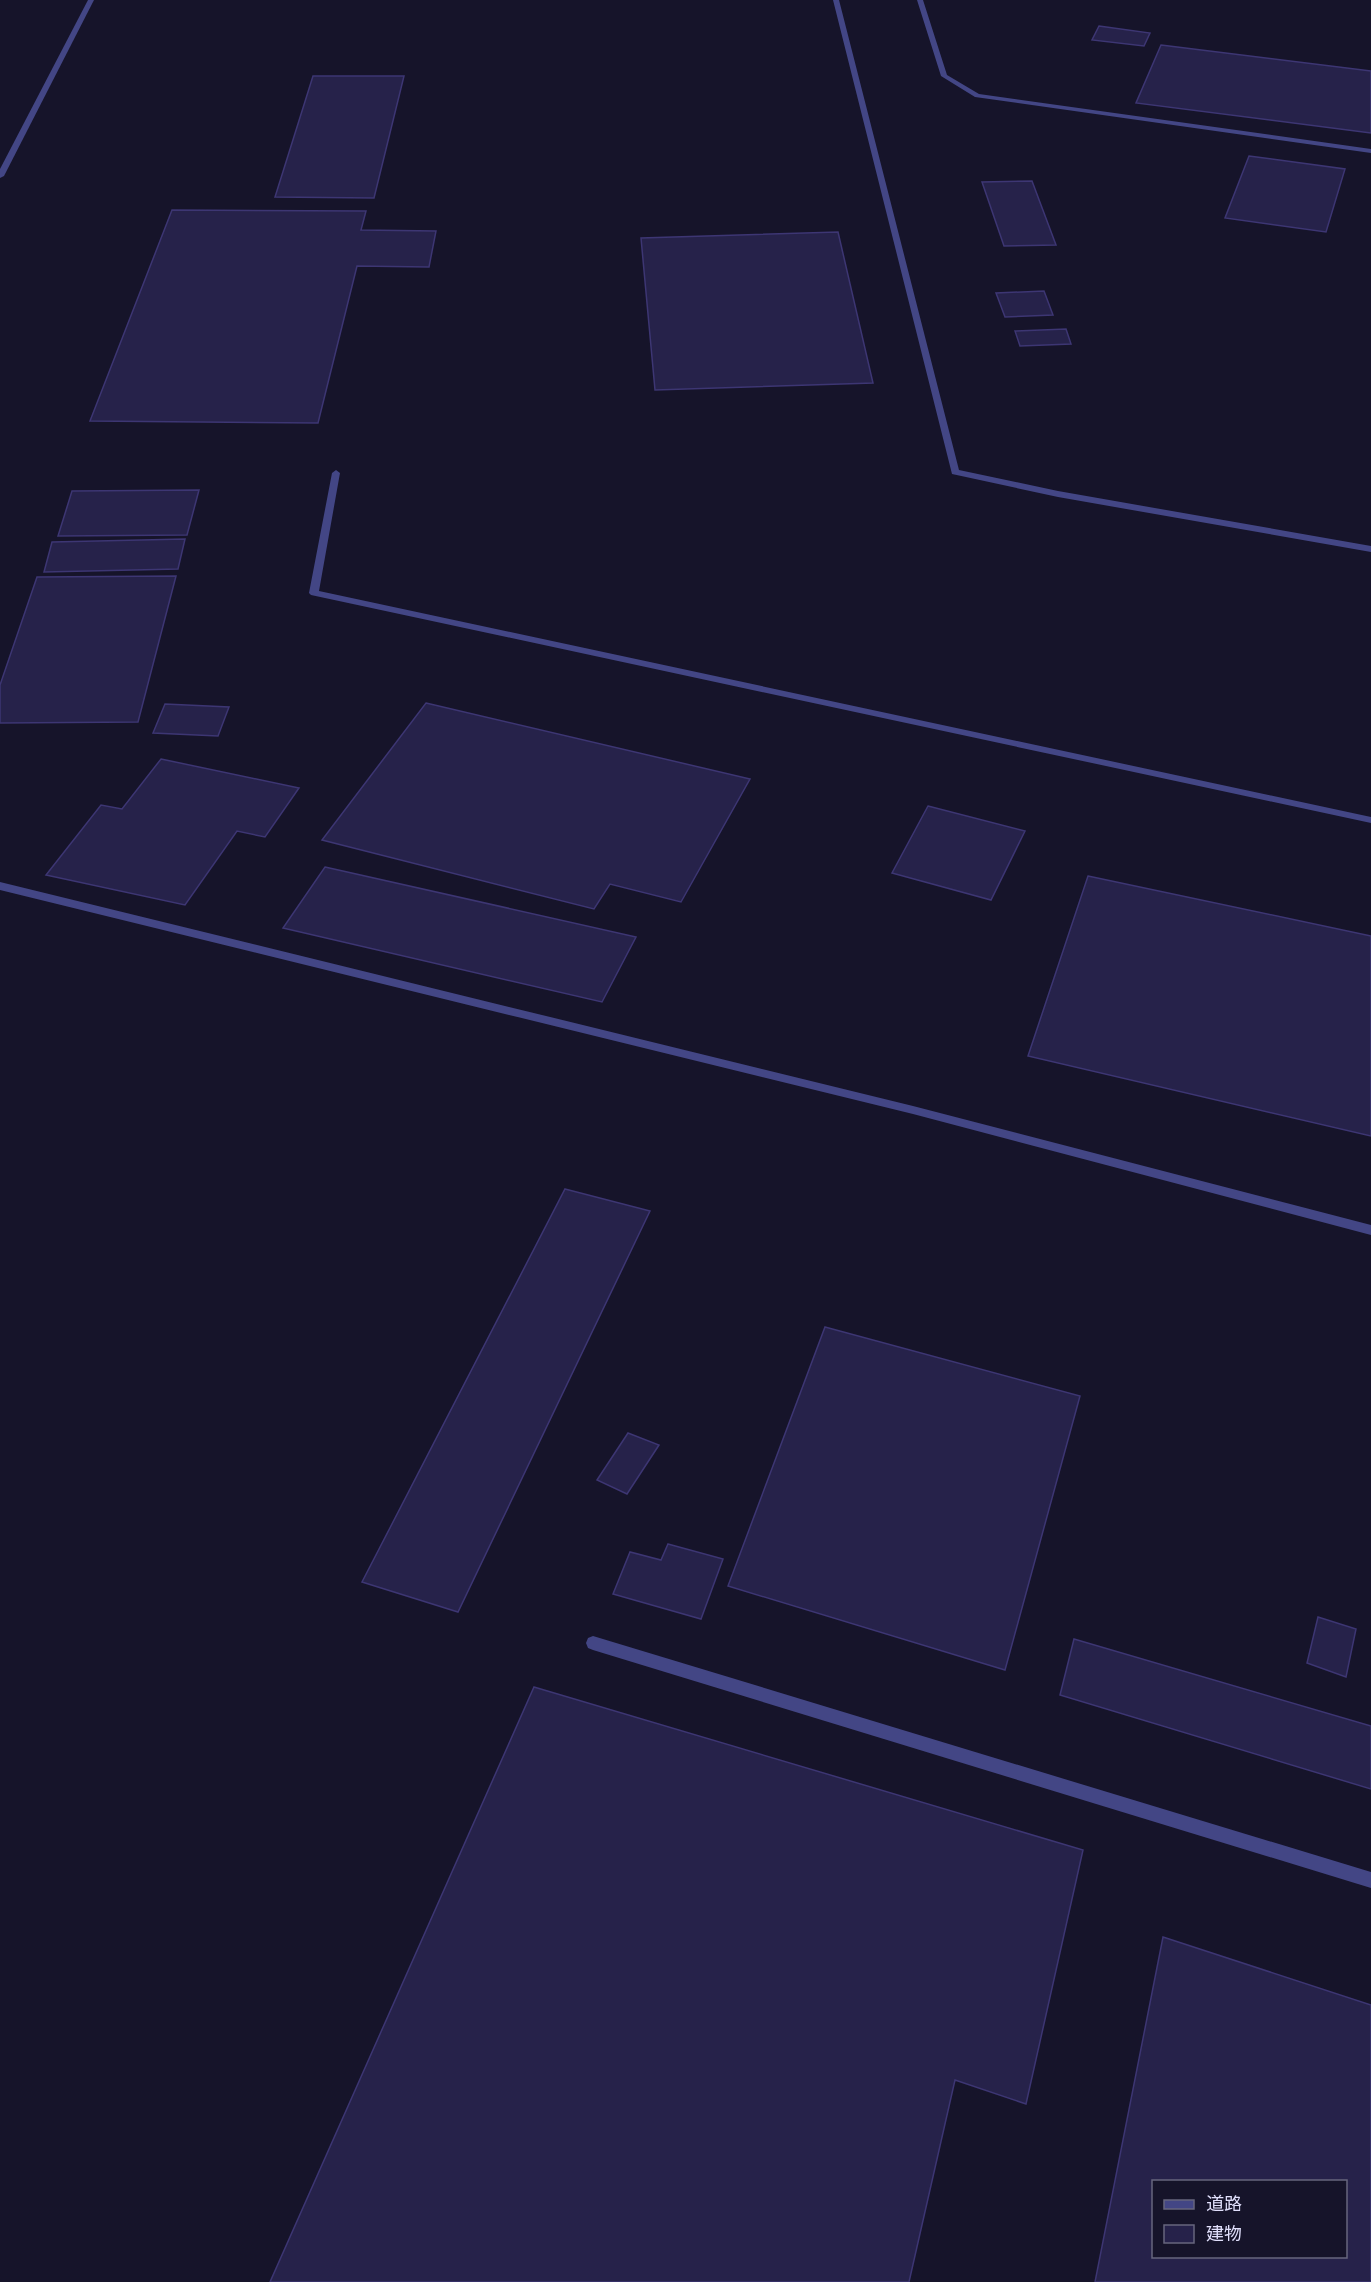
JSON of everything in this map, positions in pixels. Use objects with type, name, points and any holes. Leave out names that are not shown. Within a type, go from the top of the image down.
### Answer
[{"type":"street","points":[[0,176],[92,0]]},
{"type":"street","points":[[836,0],[955,472],[1047,492],[1371,549]]},
{"type":"street","points":[[920,0],[944,76],[977,96],[1371,151]]},
{"type":"street","points":[[336,473],[314,593],[1371,820]]},
{"type":"street","points":[[0,886],[913,1110],[1371,1230]]},
{"type":"street","points":[[593,1643],[1371,1880]]},
{"type":"building","points":[[1099,26],[1150,33],[1144,46],[1092,40]]},
{"type":"building","points":[[1161,45],[1371,71],[1371,133],[1136,103]]},
{"type":"building","points":[[313,76],[404,76],[374,198],[275,197]]},
{"type":"building","points":[[1249,156],[1345,169],[1326,232],[1225,218]]},
{"type":"building","points":[[1032,181],[1056,245],[1004,246],[982,182]]},
{"type":"building","points":[[172,210],[366,211],[361,230],[436,231],[429,267],[357,266],[318,423],[90,421]]},
{"type":"building","points":[[838,232],[873,383],[655,390],[641,238]]},
{"type":"building","points":[[1044,291],[1053,315],[1005,317],[996,293]]},
{"type":"building","points":[[1066,329],[1071,344],[1020,346],[1015,331]]},
{"type":"building","points":[[199,490],[187,535],[58,536],[72,491]]},
{"type":"building","points":[[185,539],[178,569],[44,572],[52,542]]},
{"type":"building","points":[[176,576],[138,722],[0,723],[0,685],[37,577]]},
{"type":"building","points":[[426,703],[750,779],[681,902],[610,884],[594,909],[322,840]]},
{"type":"building","points":[[165,704],[229,707],[218,736],[153,733]]},
{"type":"building","points":[[161,759],[299,788],[265,837],[237,831],[185,905],[46,875],[101,805],[122,809]]},
{"type":"building","points":[[928,806],[1025,831],[991,900],[892,873]]},
{"type":"building","points":[[325,867],[636,937],[602,1002],[283,928]]},
{"type":"building","points":[[1088,876],[1371,936],[1371,1136],[1028,1056]]},
{"type":"building","points":[[565,1189],[650,1211],[458,1612],[362,1582]]},
{"type":"building","points":[[825,1327],[1080,1396],[1005,1670],[728,1586]]},
{"type":"building","points":[[628,1433],[659,1445],[627,1494],[597,1480]]},
{"type":"building","points":[[668,1544],[723,1559],[701,1619],[613,1594],[630,1552],[661,1560]]},
{"type":"building","points":[[1318,1617],[1356,1629],[1346,1677],[1307,1663]]},
{"type":"building","points":[[1074,1639],[1371,1726],[1371,1789],[1060,1695]]},
{"type":"building","points":[[534,1687],[1083,1850],[1026,2104],[955,2080],[909,2282],[270,2282]]},
{"type":"building","points":[[1163,1937],[1371,2005],[1371,2282],[1095,2282]]}]
